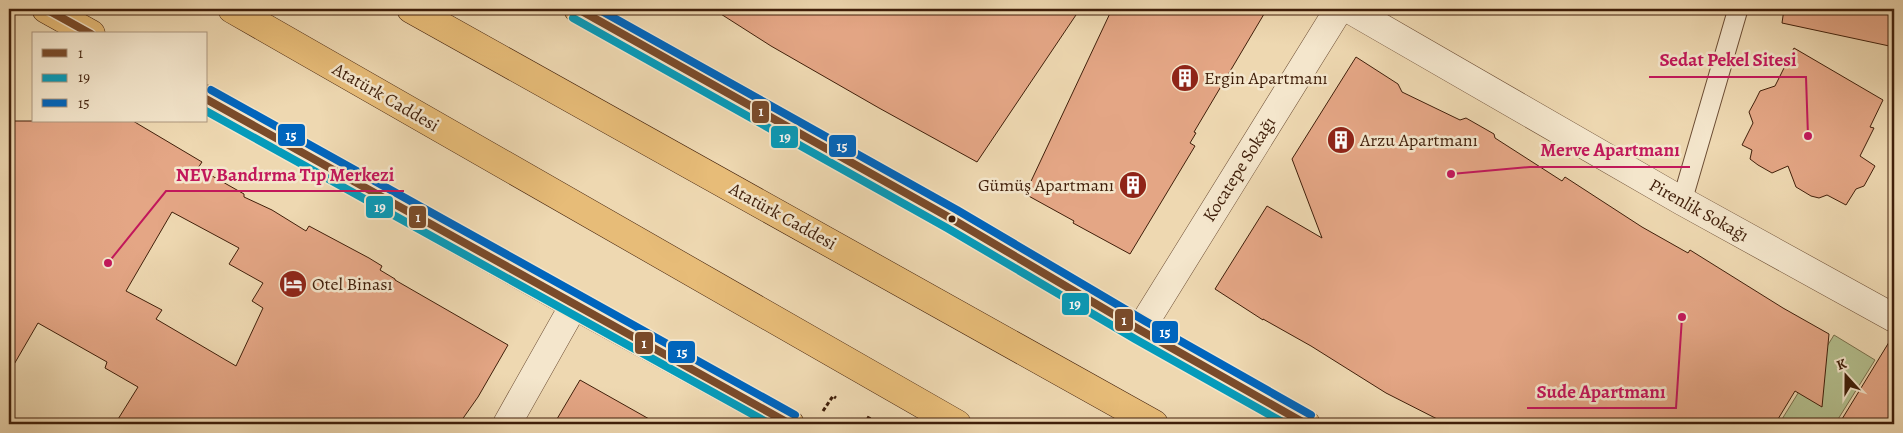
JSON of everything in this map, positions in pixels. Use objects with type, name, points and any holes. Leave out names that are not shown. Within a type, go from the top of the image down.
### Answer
[{"type":"main road","points":[[46,9],[87,32]]},
{"type":"main road","name":"Atatürk Caddesi","points":[[232,9],[957,424]]},
{"type":"main road","name":"Atatürk Caddesi","points":[[411,9],[1154,424]]},
{"type":"main road","points":[[578,9],[952,219],[1140,330],[1306,424]]},
{"type":"main road","points":[[208,100],[790,424]]},
{"type":"street","name":"Kocatepe Sokağı","points":[[1140,330],[1339,9]]},
{"type":"street","name":"Pirenlik Sokağı","points":[[1349,9],[1682,201],[1894,318]]},
{"type":"street","points":[[507,424],[574,305]]},
{"type":"lane","points":[[1682,201],[1738,9]]},
{"type":"green space","points":[[1834,335],[1875,360],[1835,424],[1779,424]]},
{"type":"building","points":[[713,9],[1080,9],[977,162],[771,46]]},
{"type":"building","points":[[1112,9],[1267,9],[1194,132],[1196,133],[1190,143],[1195,146],[1130,254],[1025,194]]},
{"type":"building","points":[[1784,9],[1894,9],[1894,47],[1782,23]]},
{"type":"building","points":[[1794,48],[1883,100],[1870,127],[1874,128],[1860,156],[1875,166],[1864,186],[1856,189],[1846,205],[1827,195],[1819,198],[1811,196],[1796,187],[1788,166],[1772,173],[1750,159],[1752,150],[1742,145],[1753,123],[1749,112],[1760,91],[1775,86]]},
{"type":"building","points":[[1356,57],[1398,84],[1402,92],[1460,120],[1466,118],[1494,134],[1495,138],[1562,181],[1565,177],[1642,227],[1688,253],[1690,250],[1783,308],[1829,334],[1822,407],[1795,391],[1775,424],[1447,424],[1386,393],[1311,346],[1263,320],[1215,289],[1267,206],[1322,238],[1292,159]]},
{"type":"building","points":[[9,121],[135,122],[202,162],[198,168],[244,194],[244,197],[272,210],[306,231],[309,226],[369,258],[382,266],[380,270],[395,280],[508,345],[478,397],[459,424],[115,424],[138,387],[105,368],[107,362],[38,323],[9,373]],"holes":[[[172,212],[239,248],[229,264],[263,283],[252,301],[263,308],[236,366],[156,319],[162,310],[126,291]]]},
{"type":"building","points":[[1894,334],[1894,424],[1839,424]]},
{"type":"building","points":[[580,380],[658,424],[554,424]]},
{"type":"transit line","name":"1","points":[[46,9],[87,32]]},
{"type":"transit line","name":"1","points":[[578,9],[952,219],[1140,330],[1306,424]]},
{"type":"transit line","name":"15","points":[[598,9],[957,210],[1145,321],[1311,415]]},
{"type":"transit line","name":"19","points":[[573,18],[947,228],[1135,339],[1286,424]]},
{"type":"transit line","name":"15","points":[[211,90],[795,415]]},
{"type":"transit line","name":"1","points":[[208,100],[790,424]]},
{"type":"transit line","name":"19","points":[[208,112],[770,424]]},
{"type":"place","name":"Ergin Apartmanı","points":[[1185,78]]},
{"type":"place","name":"Sedat Pekel Sitesi","points":[[1808,136]]},
{"type":"place","name":"Arzu Apartmanı","points":[[1341,140]]},
{"type":"place","name":"Merve Apartmanı","points":[[1451,174]]},
{"type":"place","name":"Gümüş Apartmanı","points":[[1133,185]]},
{"type":"place","name":"NEV Bandırma Tıp Merkezi","points":[[108,263]]},
{"type":"place","name":"Otel Binası","points":[[293,284]]},
{"type":"place","name":"Sude Apartmanı","points":[[1682,317]]}]
